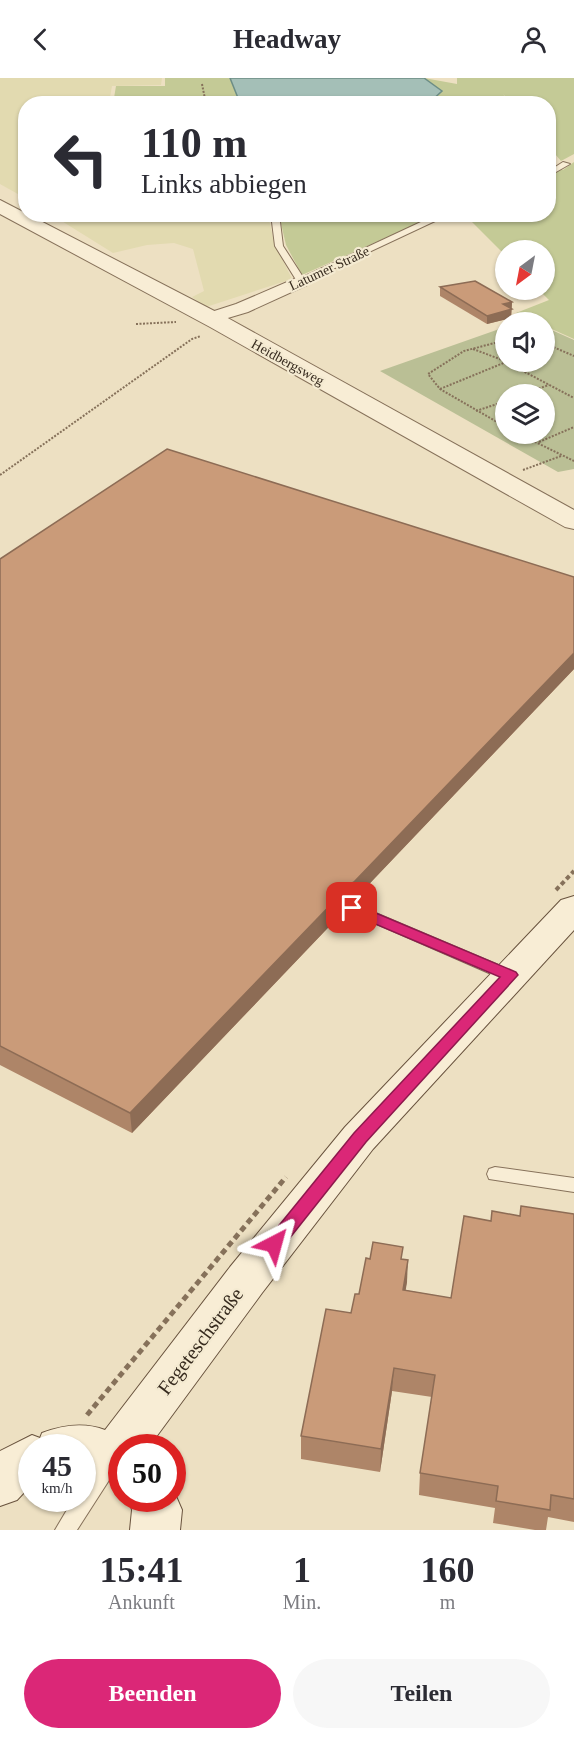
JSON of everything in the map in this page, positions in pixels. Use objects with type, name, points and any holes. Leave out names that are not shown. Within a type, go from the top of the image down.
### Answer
[{"type":"street","name":"Heidbergsweg","points":[[0,206],[18,216]]},
{"type":"street","name":"Heidbergsweg","points":[[30,222],[211,318],[574,521]]},
{"type":"street","name":"Latumer Straße","points":[[211,318],[242,308],[301,281]]},
{"type":"street","name":"Fegeteschstraße","points":[[133,1434],[246,1280],[360,1138],[574,908]]},
{"type":"street","points":[[0,1484],[18,1466]]},
{"type":"street","points":[[155,1530],[157,1512]]},
{"type":"lane","points":[[556,170],[566,164]]},
{"type":"lane","points":[[275,222],[279,246],[301,281]]},
{"type":"lane","name":"Latumer Straße","points":[[301,281],[429,222]]},
{"type":"lane","points":[[352,908],[510,975]]},
{"type":"lane","points":[[495,1174],[574,1185]]},
{"type":"lane","points":[[65,1530],[108,1469]]},
{"type":"path","points":[[202,84],[204,96]]},
{"type":"path","points":[[136,324],[180,322]]},
{"type":"path","points":[[0,476],[192,339]]},
{"type":"path","points":[[495,341],[482,343],[474,349],[448,357],[428,374],[440,389],[495,421]]},
{"type":"path","points":[[555,348],[574,356]]},
{"type":"path","points":[[474,349],[495,358]]},
{"type":"path","points":[[440,389],[495,366]]},
{"type":"path","points":[[525,372],[548,384]]},
{"type":"path","points":[[555,388],[574,398]]},
{"type":"path","points":[[476,411],[495,404]]},
{"type":"path","points":[[555,435],[574,427]]},
{"type":"path","points":[[541,444],[574,461]]},
{"type":"path","points":[[519,471],[562,456]]},
{"type":"shaded area","points":[[0,78],[162,78],[161,85],[112,86],[110,96],[18,96],[18,194],[0,184]]},
{"type":"shaded area","points":[[63,222],[270,222],[274,242],[292,279],[206,307],[192,297],[204,291],[193,249],[174,243],[147,245],[113,253]]},
{"type":"green space","points":[[165,78],[230,78],[237,96],[114,96],[116,86],[165,86]]},
{"type":"green space","points":[[424,78],[457,84],[457,78],[574,78],[574,154],[561,161],[556,155],[556,96],[505,96],[503,94],[504,96],[437,96],[442,91]]},
{"type":"green space","points":[[574,162],[574,339],[555,330],[555,312],[519,312],[549,300],[555,300],[555,240],[495,240],[495,245],[472,222],[556,222],[556,167],[563,170]]},
{"type":"green space","points":[[281,222],[421,222],[302,275],[286,245]]},
{"type":"green space","points":[[495,331],[495,372],[555,372],[555,331],[574,340],[574,469],[558,472],[509,444],[555,444],[555,384],[495,384],[495,436],[380,371]]},
{"type":"water","points":[[230,78],[424,78],[442,91],[437,96],[237,96]]},
{"type":"building","points":[[475,281],[495,292],[495,300],[512,302],[503,304],[512,309],[487,316],[440,287]]},
{"type":"building","points":[[167,449],[574,577],[574,653],[354,882],[344,887],[344,891],[130,1113],[0,1046],[0,559]]},
{"type":"building","points":[[521,1206],[574,1214],[574,1499],[551,1495],[550,1510],[496,1501],[498,1486],[420,1473],[435,1375],[394,1368],[381,1449],[301,1436],[326,1309],[351,1313],[355,1294],[359,1294],[366,1258],[370,1259],[373,1242],[403,1247],[401,1259],[408,1260],[403,1290],[451,1298],[464,1216],[491,1221],[492,1211],[520,1216]]},
{"type":"route","points":[[274,1244],[360,1138],[510,975],[352,908]]}]
